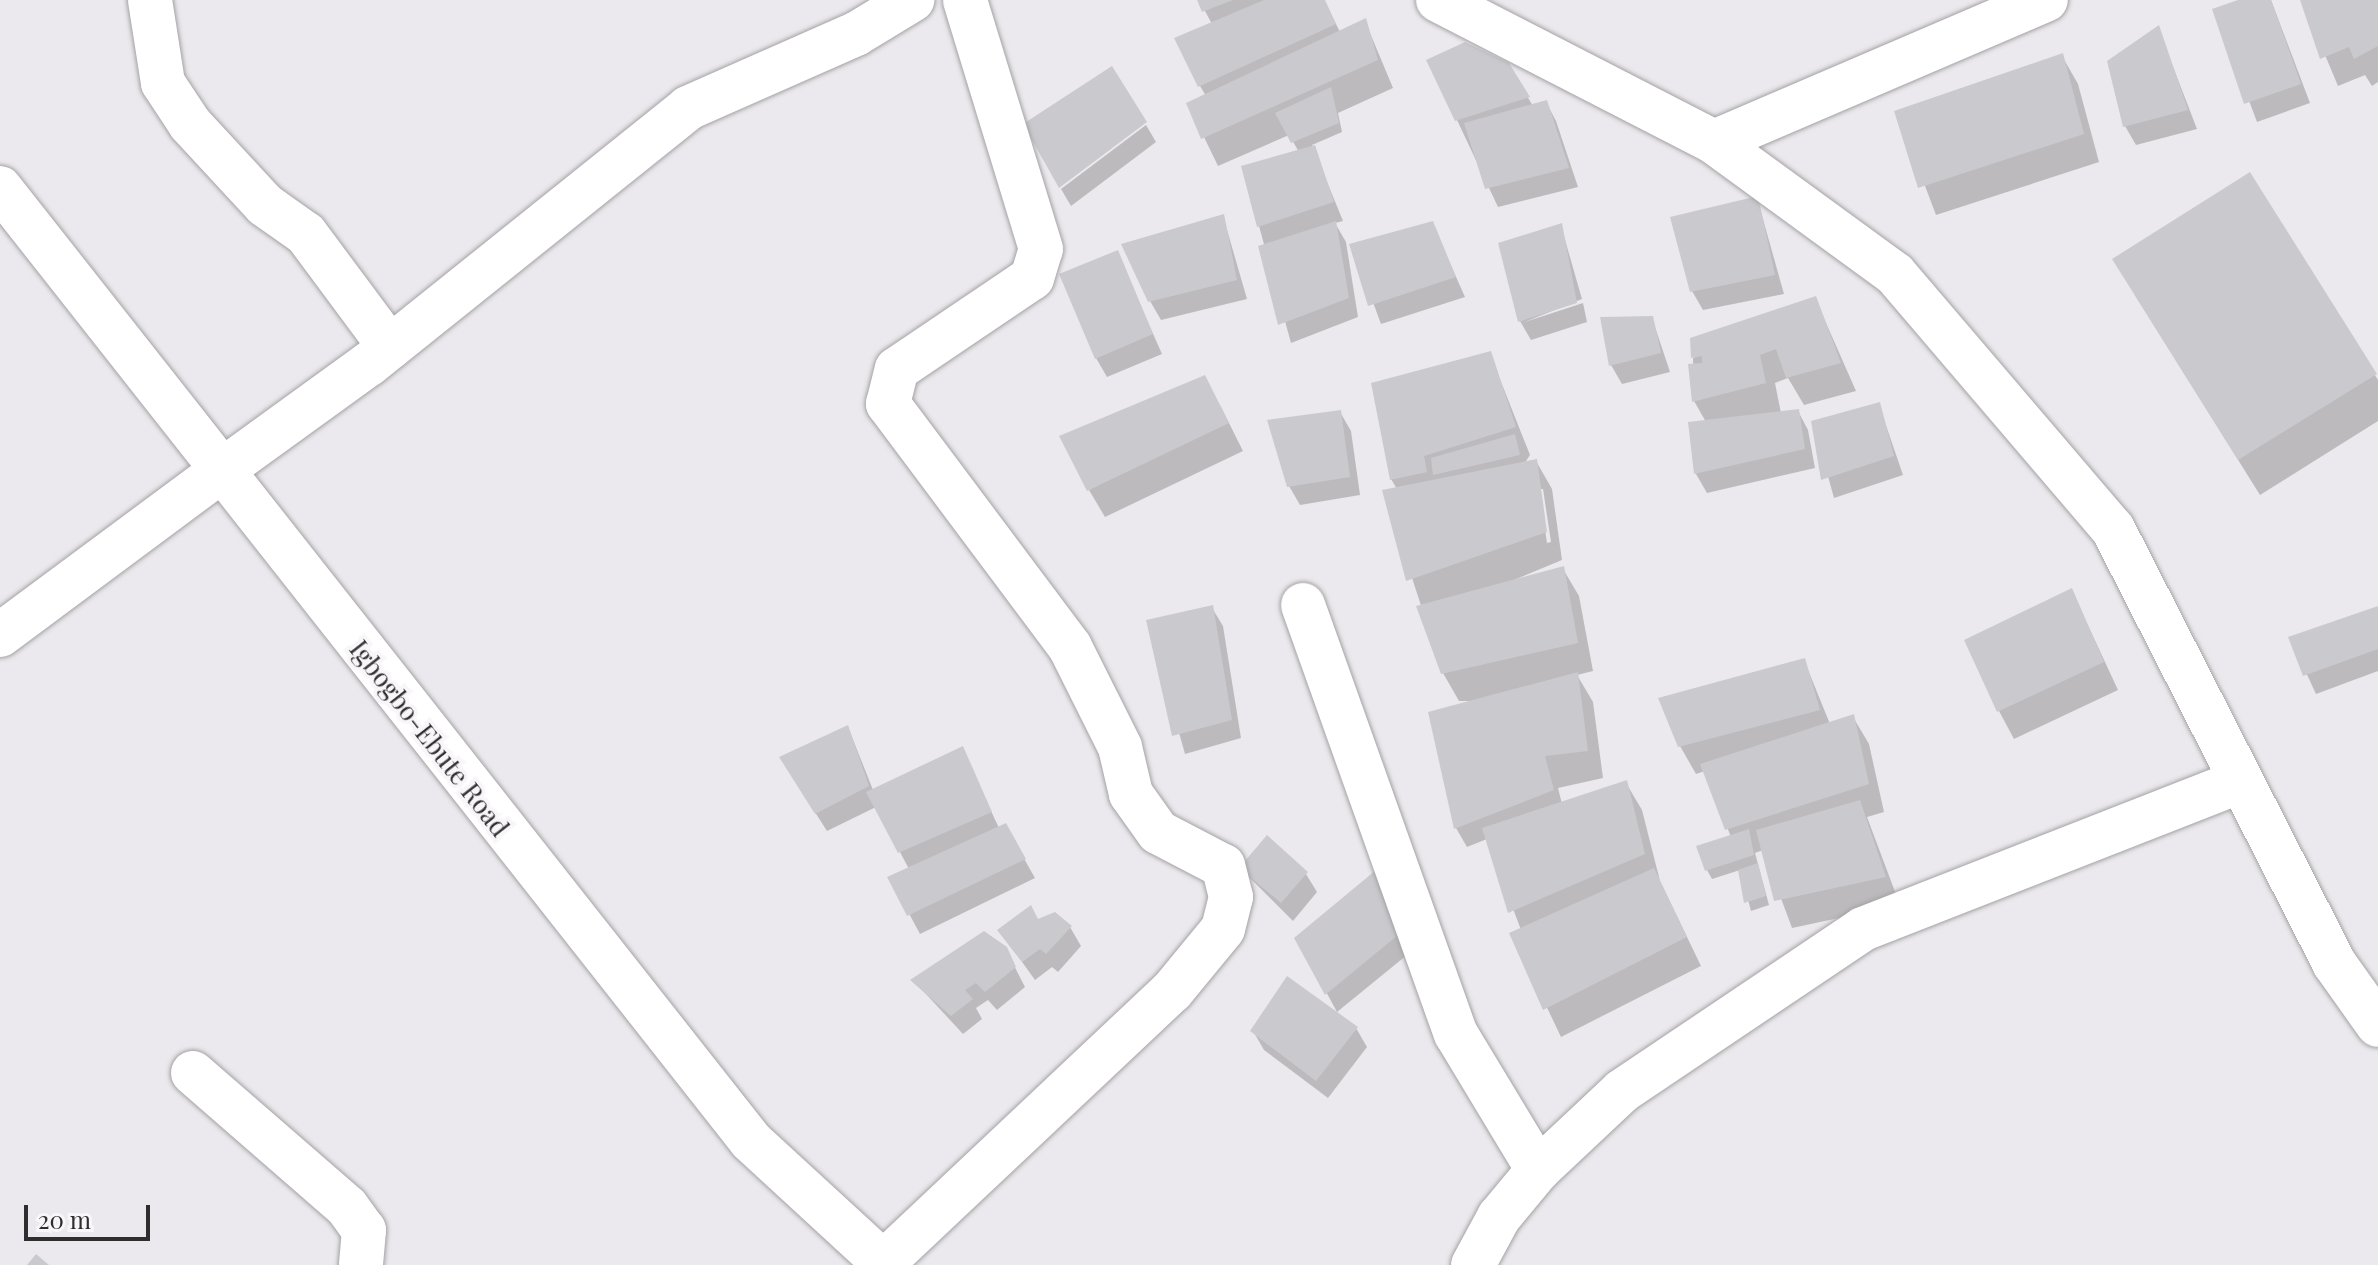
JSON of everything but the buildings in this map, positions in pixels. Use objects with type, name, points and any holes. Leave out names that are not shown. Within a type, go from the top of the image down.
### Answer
[{"type":"street","points":[[150,0],[163,83],[190,124],[265,205],[306,234],[390,347]]},
{"type":"street","points":[[0,635],[390,347],[688,108],[856,34],[912,0]]},
{"type":"street","points":[[884,1264],[1172,991],[1223,929],[1231,897],[1223,866],[1158,832],[1140,806],[1070,647],[888,404],[897,369],[1032,278],[1041,249],[965,0]]},
{"type":"street","points":[[1438,0],[1714,142],[1895,274],[2113,529],[2238,782],[2334,963],[2378,1025]]},
{"type":"street","points":[[1714,142],[2046,0]]},
{"type":"street","name":"Igbogbo-Ebute Road","points":[[0,188],[751,1141],[884,1264]]},
{"type":"street","points":[[1303,605],[1456,1034],[1538,1170]]},
{"type":"street","points":[[1473,1265],[1499,1217],[1538,1170],[1622,1091],[1863,929],[2238,782]]},
{"type":"street","points":[[193,1073],[347,1207],[364,1230],[361,1265]]}]
